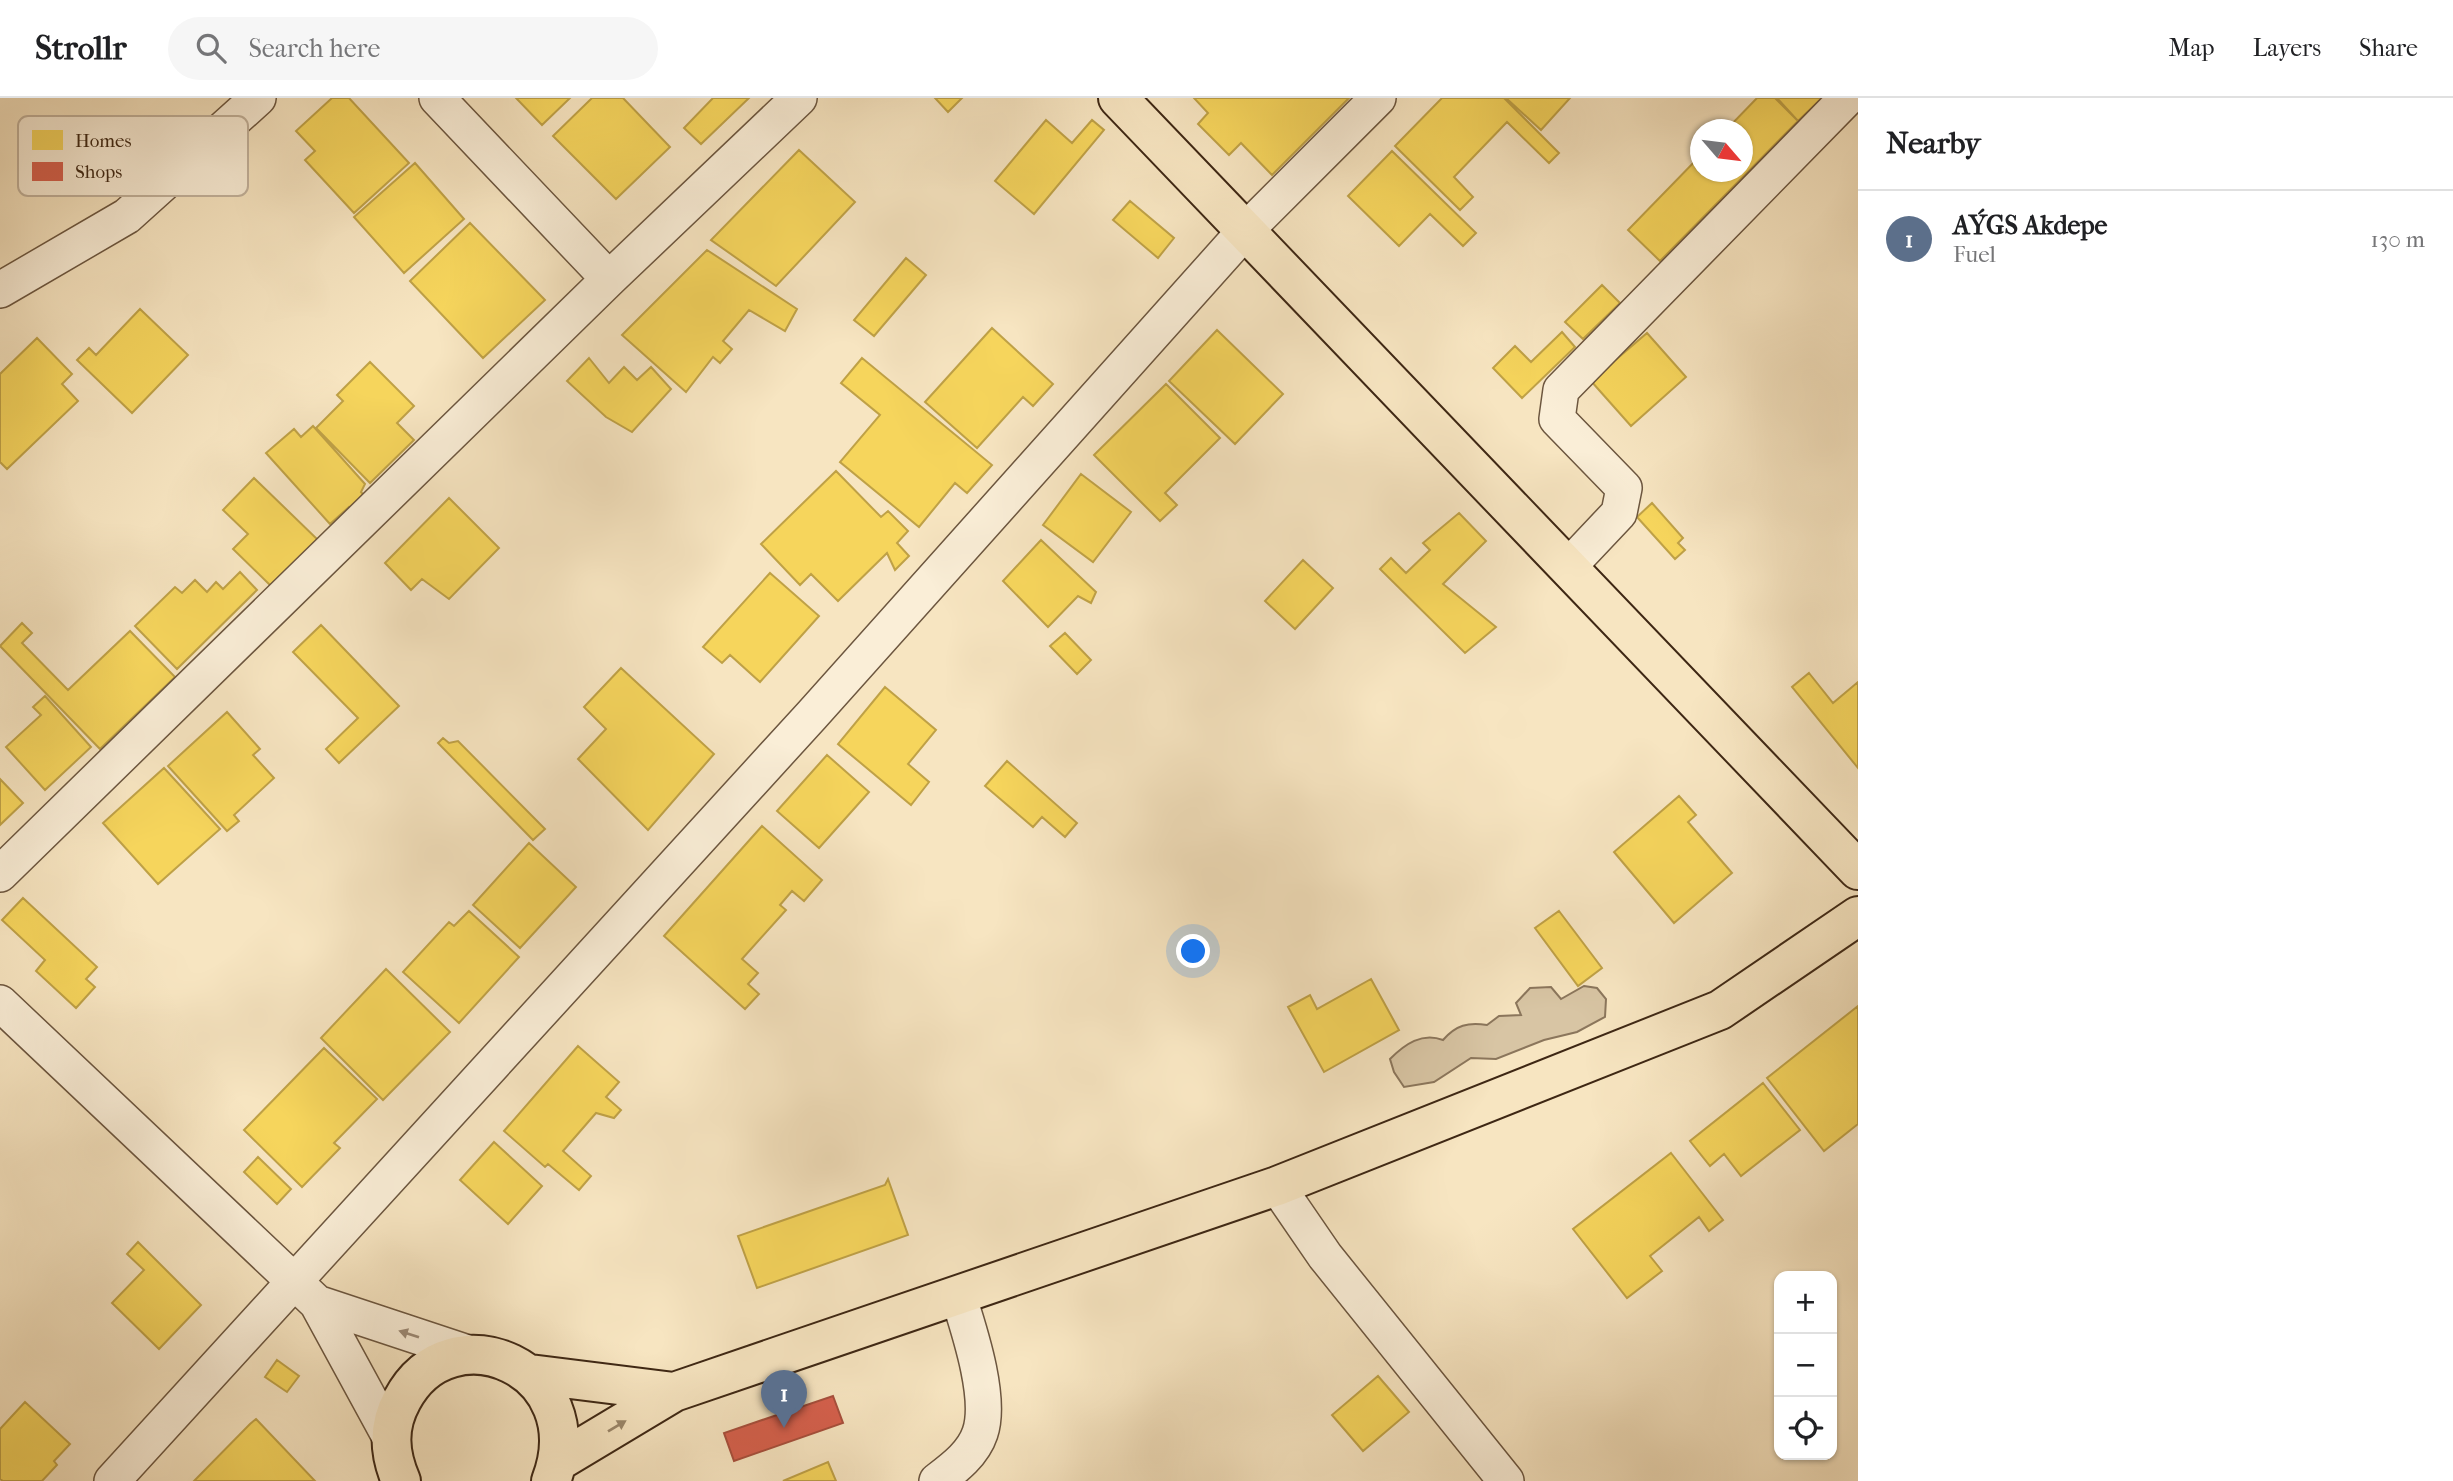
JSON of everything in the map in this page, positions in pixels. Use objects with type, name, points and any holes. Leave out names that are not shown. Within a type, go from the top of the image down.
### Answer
[{"type":"main road","points":[[1118,98],[1858,870]]},
{"type":"main road","points":[[555,1471],[674,1392],[1277,1186],[1720,1010],[1858,916]]},
{"type":"main road","points":[[393,1465],[395,1413],[407,1390],[426,1371],[449,1359],[474,1355],[513,1364],[530,1374],[546,1392],[556,1413],[561,1437],[555,1471]]},
{"type":"main road","points":[[530,1374],[674,1392]]},
{"type":"street","points":[[238,116],[258,98]]},
{"type":"street","points":[[437,98],[609,278]]},
{"type":"street","points":[[0,874],[609,278],[799,98]]},
{"type":"street","points":[[112,1481],[306,1293],[813,715],[1245,231],[1378,98]]},
{"type":"street","points":[[1568,567],[1619,513],[1624,488],[1557,419],[1561,390],[1847,98]]},
{"type":"street","points":[[0,290],[127,216],[149,196]]},
{"type":"street","points":[[0,1003],[306,1293],[393,1465]]},
{"type":"street","points":[[1277,1186],[1325,1256],[1506,1481]]},
{"type":"street","points":[[306,1293],[474,1355]]},
{"type":"street","points":[[937,1481],[969,1452],[979,1435],[983,1418],[972,1342],[958,1295]]},
{"type":"shaded area","points":[[1584,986],[1597,988],[1606,999],[1605,1017],[1577,1032],[1544,1040],[1496,1059],[1471,1058],[1434,1082],[1404,1087],[1394,1072],[1390,1059],[1414,1041],[1428,1037],[1443,1040],[1463,1026],[1487,1025],[1499,1016],[1521,1015],[1516,1003],[1530,988],[1551,987],[1561,999]]},
{"type":"building: Homes","points":[[332,98],[349,98],[409,163],[354,213],[305,160],[315,151],[296,131]]},
{"type":"building: Homes","points":[[516,98],[570,98],[542,125]]},
{"type":"building: Homes","points":[[592,98],[623,98],[670,147],[616,199],[553,136]]},
{"type":"building: Homes","points":[[713,98],[749,98],[701,144],[684,128]]},
{"type":"building: Homes","points":[[935,98],[962,98],[948,112]]},
{"type":"building: Homes","points":[[1194,98],[1349,98],[1272,175],[1241,143],[1229,155],[1198,124],[1208,113]]},
{"type":"building: Homes","points":[[1442,98],[1504,98],[1559,153],[1549,163],[1507,122],[1454,177],[1473,197],[1460,210],[1395,146]]},
{"type":"building: Homes","points":[[1506,98],[1570,98],[1541,130]]},
{"type":"building: Homes","points":[[1757,98],[1775,98],[1798,121],[1753,167],[1753,119],[1737,119]]},
{"type":"building: Homes","points":[[1777,98],[1822,98],[1798,121]]},
{"type":"building: Homes","points":[[1046,120],[1072,143],[1092,120],[1104,130],[1034,214],[995,181]]},
{"type":"building: Homes","points":[[799,150],[855,202],[776,286],[711,240]]},
{"type":"building: Homes","points":[[1392,151],[1476,233],[1463,246],[1430,214],[1399,246],[1348,196]]},
{"type":"building: Homes","points":[[415,163],[464,219],[404,273],[354,217]]},
{"type":"building: Homes","points":[[1690,166],[1690,182],[1738,182],[1660,261],[1628,230]]},
{"type":"building: Homes","points":[[1130,201],[1174,238],[1158,258],[1113,220]]},
{"type":"building: Homes","points":[[470,223],[545,300],[483,358],[410,281]]},
{"type":"building: Homes","points":[[707,250],[797,309],[785,331],[749,310],[723,341],[732,349],[720,363],[713,357],[686,392],[622,335]]},
{"type":"building: Homes","points":[[906,258],[926,275],[874,336],[854,320]]},
{"type":"building: Homes","points":[[1602,285],[1620,303],[1583,339],[1565,322]]},
{"type":"building: Homes","points":[[140,309],[188,355],[132,413],[77,360],[89,348],[96,355]]},
{"type":"building: Homes","points":[[992,328],[1053,384],[1033,406],[1023,397],[977,448],[925,402]]},
{"type":"building: Homes","points":[[1217,330],[1283,394],[1235,444],[1169,381]]},
{"type":"building: Homes","points":[[1562,332],[1575,347],[1522,398],[1493,368],[1515,346],[1531,362]]},
{"type":"building: Homes","points":[[1647,333],[1686,377],[1631,426],[1591,381]]},
{"type":"building: Homes","points":[[37,338],[72,374],[62,384],[78,401],[7,469],[0,462],[0,374]]},
{"type":"building: Homes","points":[[589,358],[609,383],[624,367],[637,380],[651,367],[671,389],[632,432],[606,417],[567,381]]},
{"type":"building: Homes","points":[[862,358],[992,465],[967,493],[955,483],[919,527],[840,462],[880,415],[841,383]]},
{"type":"building: Homes","points":[[370,362],[414,406],[397,423],[414,440],[370,483],[316,428],[343,401],[337,395]]},
{"type":"building: Homes","points":[[1166,384],[1220,438],[1165,493],[1177,505],[1160,521],[1094,455]]},
{"type":"building: Homes","points":[[313,426],[365,484],[361,492],[372,504],[358,517],[349,507],[330,524],[266,453],[294,429],[301,437]]},
{"type":"building: Homes","points":[[836,471],[881,517],[888,511],[908,531],[897,543],[909,556],[895,570],[887,553],[838,601],[811,574],[800,585],[761,544]]},
{"type":"building: Homes","points":[[1081,474],[1131,512],[1093,562],[1043,525]]},
{"type":"building: Homes","points":[[254,478],[318,540],[272,587],[233,549],[248,534],[223,510]]},
{"type":"building: Homes","points":[[449,498],[499,548],[449,599],[422,579],[411,590],[385,563]]},
{"type":"building: Homes","points":[[1652,503],[1683,538],[1678,543],[1685,550],[1675,559],[1637,517]]},
{"type":"building: Homes","points":[[1459,513],[1486,541],[1443,584],[1496,627],[1465,653],[1380,569],[1391,558],[1406,573],[1430,550],[1423,543]]},
{"type":"building: Homes","points":[[1041,540],[1096,592],[1091,603],[1078,596],[1048,627],[1003,581]]},
{"type":"building: Homes","points":[[1303,560],[1333,588],[1295,629],[1265,601]]},
{"type":"building: Homes","points":[[240,572],[257,590],[177,669],[135,626],[175,587],[182,593],[195,580],[207,592],[216,582],[223,589]]},
{"type":"building: Homes","points":[[770,573],[819,616],[760,682],[730,655],[722,663],[703,647]]},
{"type":"building: Homes","points":[[22,623],[32,633],[22,643],[68,690],[130,631],[175,677],[100,749],[0,646]]},
{"type":"building: Homes","points":[[321,625],[399,706],[339,763],[326,749],[358,718],[293,652]]},
{"type":"building: Homes","points":[[1065,633],[1091,660],[1077,674],[1050,646]]},
{"type":"building: Homes","points":[[621,668],[714,754],[648,830],[578,759],[606,729],[584,707]]},
{"type":"building: Homes","points":[[1809,673],[1833,703],[1858,682],[1858,768],[1792,687]]},
{"type":"building: Homes","points":[[885,687],[936,730],[908,764],[929,782],[911,805],[838,744]]},
{"type":"building: Homes","points":[[45,696],[91,747],[45,790],[6,747],[41,715],[33,707]]},
{"type":"building: Homes","points":[[227,712],[260,749],[253,755],[274,778],[234,815],[239,821],[227,831],[168,766]]},
{"type":"building: Homes","points":[[443,738],[449,743],[458,741],[545,829],[533,840],[438,743]]},
{"type":"building: Homes","points":[[827,755],[869,792],[819,848],[777,811]]},
{"type":"building: Homes","points":[[1007,761],[1077,823],[1065,837],[1042,817],[1033,827],[985,786]]},
{"type":"building: Homes","points":[[164,768],[220,829],[158,884],[103,823]]},
{"type":"building: Homes","points":[[0,779],[23,803],[0,825]]},
{"type":"building: Homes","points":[[1679,796],[1696,815],[1688,822],[1732,873],[1674,923],[1614,852]]},
{"type":"building: Homes","points":[[762,826],[822,880],[804,901],[792,891],[780,905],[786,910],[742,959],[758,973],[748,984],[759,994],[745,1009],[664,936]]},
{"type":"building: Homes","points":[[529,843],[576,887],[520,948],[473,905]]},
{"type":"building: Homes","points":[[23,898],[97,967],[86,979],[95,987],[76,1008],[36,971],[45,960],[2,920]]},
{"type":"building: Homes","points":[[469,911],[519,957],[459,1023],[403,972],[449,922],[454,926]]},
{"type":"building: Homes","points":[[1559,911],[1602,968],[1578,986],[1535,928]]},
{"type":"building: Homes","points":[[386,969],[450,1032],[383,1100],[321,1038]]},
{"type":"building: Homes","points":[[1371,979],[1399,1030],[1324,1072],[1288,1007],[1310,995],[1317,1009]]},
{"type":"building: Homes","points":[[1858,1006],[1858,1124],[1824,1151],[1767,1078]]},
{"type":"building: Homes","points":[[578,1046],[619,1082],[606,1097],[621,1110],[614,1118],[596,1113],[563,1151],[591,1176],[579,1190],[548,1164],[545,1167],[504,1131]]},
{"type":"building: Homes","points":[[324,1048],[377,1099],[334,1143],[340,1148],[302,1187],[244,1130]]},
{"type":"building: Homes","points":[[1763,1083],[1800,1130],[1741,1176],[1724,1154],[1710,1166],[1690,1141]]},
{"type":"building: Homes","points":[[494,1142],[542,1186],[508,1224],[460,1180]]},
{"type":"building: Homes","points":[[1671,1153],[1723,1220],[1709,1231],[1699,1217],[1650,1256],[1662,1271],[1627,1298],[1573,1229]]},
{"type":"building: Homes","points":[[258,1157],[291,1189],[277,1204],[244,1172]]},
{"type":"building: Homes","points":[[888,1179],[908,1235],[757,1288],[738,1236],[885,1185]]},
{"type":"building: Homes","points":[[138,1242],[201,1305],[159,1349],[112,1303],[144,1270],[127,1254]]},
{"type":"building: Homes","points":[[277,1360],[299,1376],[287,1392],[265,1377]]},
{"type":"building: Homes","points":[[1378,1376],[1409,1412],[1363,1451],[1332,1415]]},
{"type":"building: Homes","points":[[25,1402],[70,1444],[54,1461],[57,1465],[42,1481],[3,1481],[0,1479],[0,1429]]},
{"type":"building: Homes","points":[[256,1419],[315,1481],[194,1481],[250,1424]]},
{"type":"building: Homes","points":[[828,1462],[836,1481],[783,1481]]},
{"type":"building: Shops","points":[[833,1396],[843,1423],[734,1461],[724,1433]]},
{"type":"place","name":"AÝGS Akdepe","points":[[784,1428]]}]
